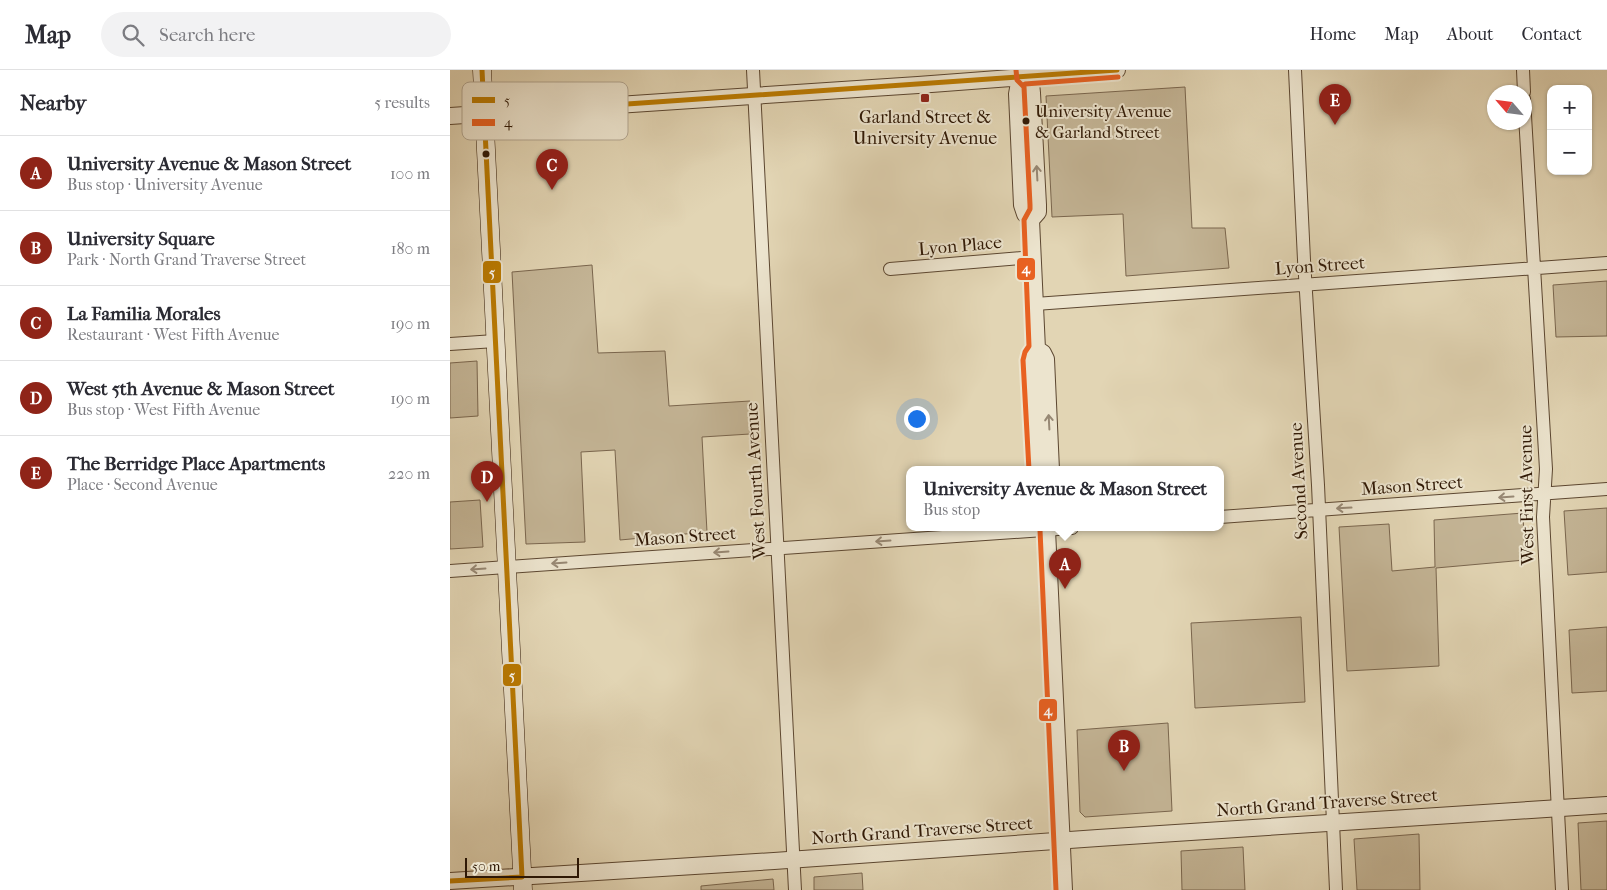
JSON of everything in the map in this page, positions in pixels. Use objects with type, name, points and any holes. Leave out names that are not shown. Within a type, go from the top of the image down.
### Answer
[{"type":"main road","points":[[485,140],[522,883]]},
{"type":"street","name":"West Fourth Avenue","points":[[753,70],[794,890]]},
{"type":"street","points":[[628,104],[1024,74],[1117,70]]},
{"type":"street","name":"Second Avenue","points":[[1295,70],[1336,890]]},
{"type":"street","points":[[1523,70],[1524,85]]},
{"type":"street","points":[[1024,74],[1032,89],[1038,209],[1031,220],[1037,349],[1030,360],[1036,466]]},
{"type":"street","name":"West First Avenue","points":[[1526,130],[1546,469],[1543,517],[1562,890]]},
{"type":"street","name":"Lyon Place","points":[[890,269],[1033,257]]},
{"type":"street","name":"Lyon Street","points":[[1035,304],[1607,263]]},
{"type":"street","points":[[450,344],[495,342]]},
{"type":"street","points":[[1037,349],[1043,353],[1046,359],[1051,466]]},
{"type":"street","name":"Mason Street","points":[[1224,517],[1607,489]]},
{"type":"street","name":"Mason Street","points":[[450,571],[1006,531]]},
{"type":"street","points":[[1046,531],[1064,890]]},
{"type":"street","name":"North Grand Traverse Street","points":[[450,881],[522,883],[793,860],[1332,822],[1607,805]]},
{"type":"shaded area","points":[[1185,87],[1192,228],[1225,228],[1229,268],[1126,276],[1123,214],[1052,217],[1046,96]]},
{"type":"shaded area","points":[[592,265],[598,353],[665,351],[669,406],[750,401],[750,434],[702,437],[707,532],[620,540],[615,450],[581,452],[585,542],[526,544],[512,272]]},
{"type":"shaded area","points":[[1607,281],[1607,336],[1556,337],[1553,285]]},
{"type":"shaded area","points":[[477,361],[478,416],[450,418],[450,363]]},
{"type":"shaded area","points":[[480,500],[483,547],[450,549],[450,502]]},
{"type":"shaded area","points":[[1607,508],[1607,572],[1568,575],[1564,511]]},
{"type":"shaded area","points":[[1523,513],[1525,560],[1436,568],[1439,666],[1347,671],[1339,527],[1389,524],[1392,571],[1435,567],[1434,520]]},
{"type":"shaded area","points":[[1301,617],[1305,702],[1195,708],[1191,623]]},
{"type":"shaded area","points":[[1607,627],[1607,691],[1572,693],[1569,630]]},
{"type":"shaded area","points":[[1168,723],[1172,811],[1085,817],[1080,812],[1077,730]]},
{"type":"shaded area","points":[[1607,821],[1607,890],[1581,890],[1578,823]]},
{"type":"shaded area","points":[[1419,834],[1420,890],[1357,890],[1354,839]]},
{"type":"shaded area","points":[[1243,847],[1245,890],[1182,890],[1181,851]]},
{"type":"shaded area","points":[[862,873],[863,890],[814,890],[814,877]]},
{"type":"shaded area","points":[[773,879],[774,890],[701,890],[701,886]]},
{"type":"transit line","name":"5","points":[[482,70],[483,82]]},
{"type":"transit line","name":"4","points":[[1016,70],[1017,80],[1024,87],[1030,205],[1024,220],[1029,346],[1023,360],[1029,466]]},
{"type":"transit line","name":"5","points":[[628,104],[1117,70]]},
{"type":"transit line","name":"4","points":[[1025,84],[1118,77]]},
{"type":"transit line","name":"5","points":[[485,140],[522,877]]},
{"type":"transit line","name":"4","points":[[1040,531],[1056,890]]},
{"type":"transit line","name":"5","points":[[450,881],[522,877]]},
{"type":"place","name":"Garland Street & University Avenue","points":[[925,98]]},
{"type":"place","name":"University Avenue & Garland Street","points":[[1026,121]]},
{"type":"place","name":"The Berridge Place Apartments","points":[[1335,125]]},
{"type":"place","name":"La Familia Morales","points":[[552,190]]},
{"type":"place","name":"West 5th Avenue & Mason Street","points":[[487,502]]},
{"type":"place","name":"University Avenue & Mason Street","points":[[1065,589]]},
{"type":"place","name":"University Square","points":[[1124,771]]}]
